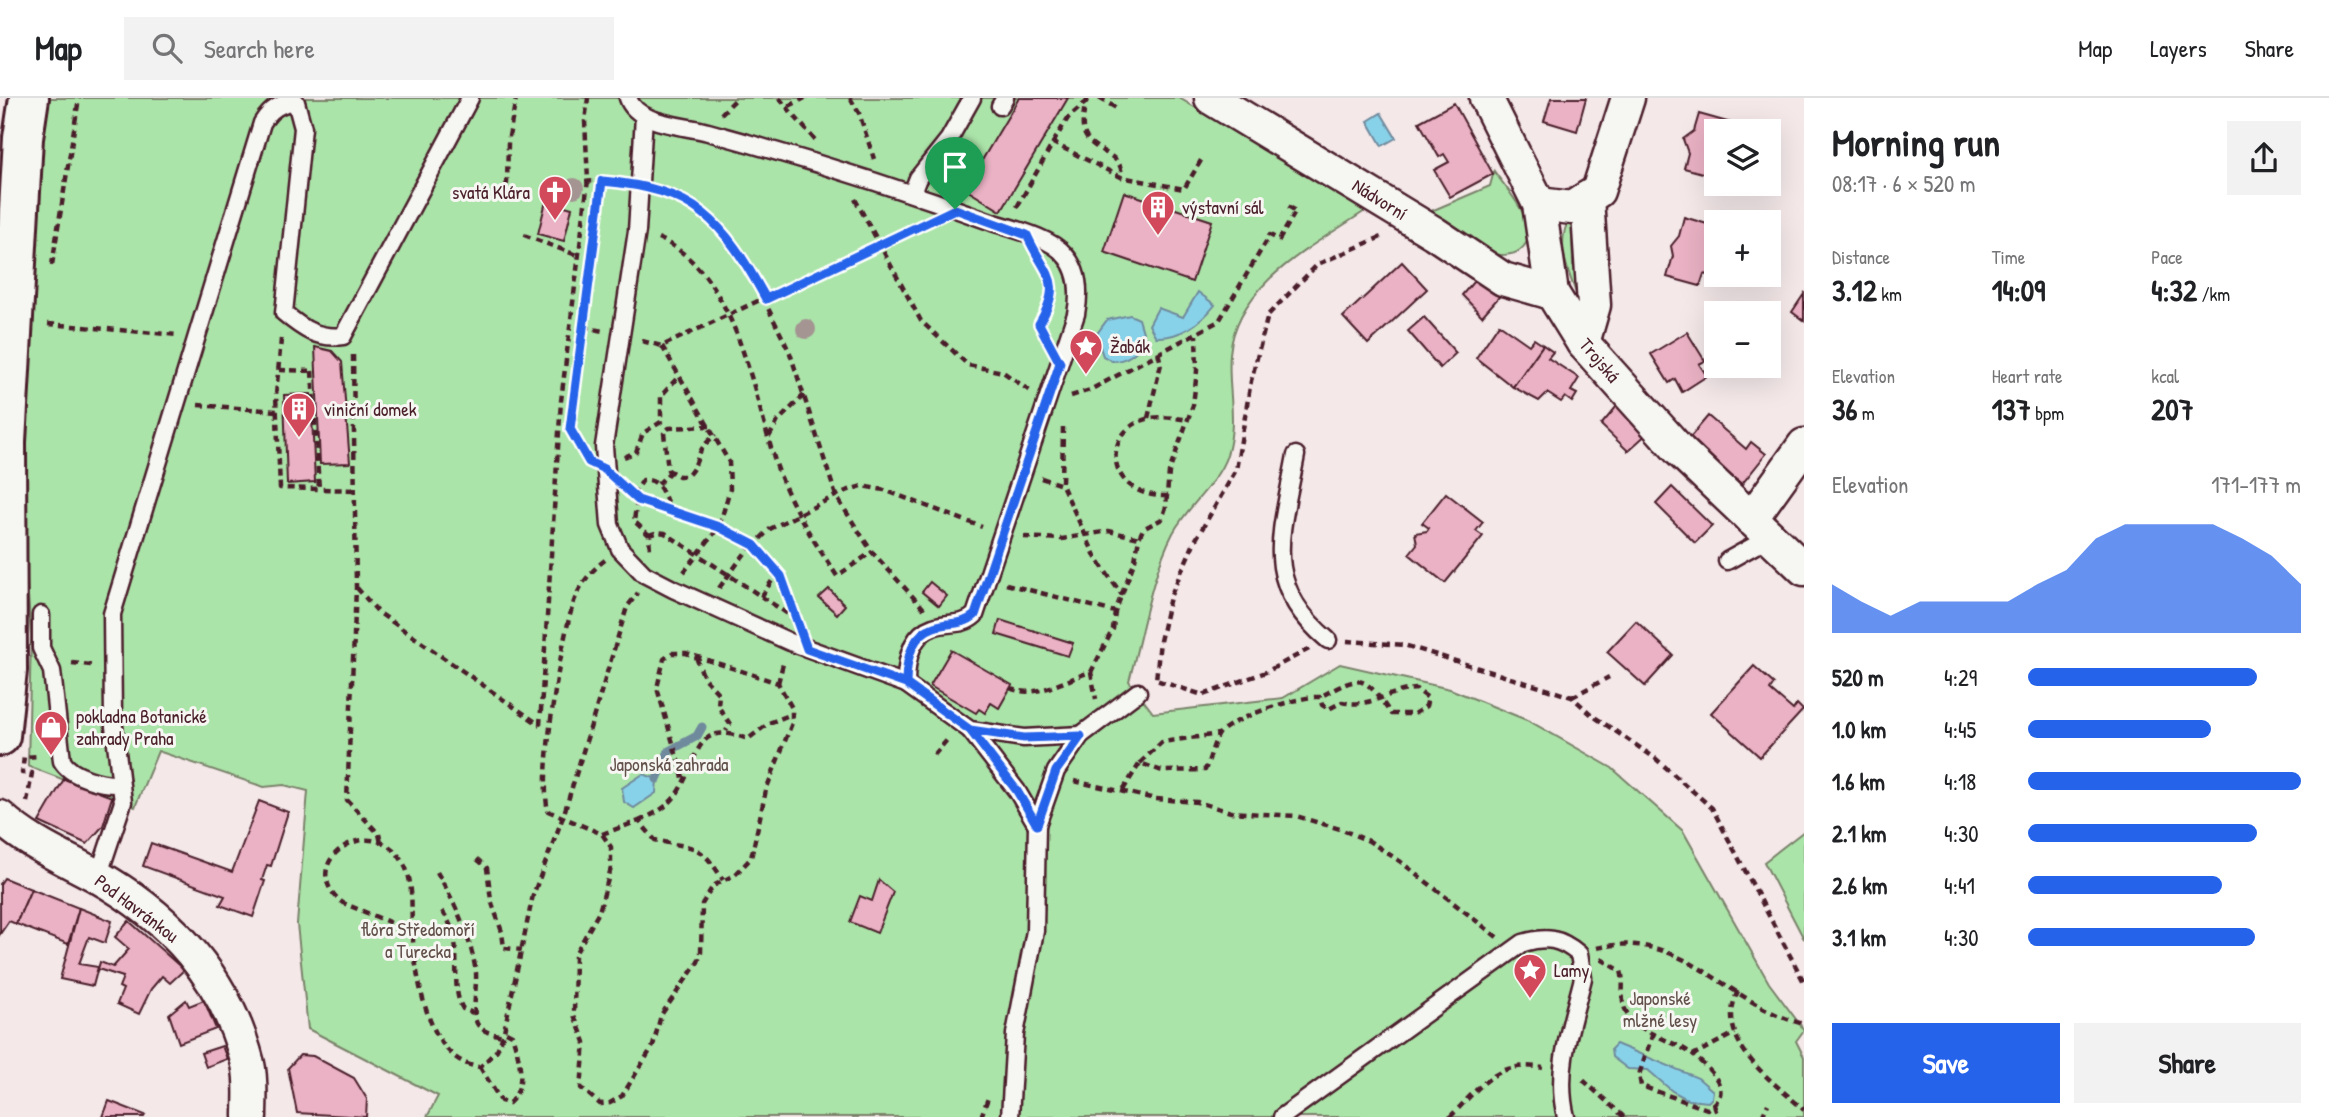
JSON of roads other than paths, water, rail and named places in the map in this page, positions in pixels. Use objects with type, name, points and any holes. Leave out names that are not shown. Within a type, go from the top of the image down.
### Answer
[{"type":"street","points":[[0,736],[7,670],[6,442],[23,138],[29,98]]},
{"type":"street","name":"Nádvorní","points":[[1210,98],[1434,233],[1503,279],[1552,293]]},
{"type":"street","name":"Trojská","points":[[1486,98],[1539,204],[1552,293],[1583,343],[1680,451],[1804,569]]},
{"type":"street","points":[[1539,204],[1572,208],[1598,191],[1628,98]]},
{"type":"street","points":[[1583,343],[1594,305],[1587,198]]},
{"type":"street","points":[[1761,528],[1804,445]]},
{"type":"street","name":"Pod Havránkou","points":[[12,827],[98,877],[167,926],[207,968],[232,1018],[249,1066],[250,1117]]},
{"type":"lane","points":[[98,877],[123,802],[113,718],[112,614],[262,123],[269,112],[289,102],[296,102],[300,108],[303,128],[284,313],[313,335],[343,337],[470,98]]},
{"type":"lane","points":[[628,98],[644,117],[707,132],[912,193],[1058,248],[1072,264],[1079,295],[1076,314],[975,615],[969,620],[933,627],[913,644],[906,664],[906,684]]},
{"type":"lane","points":[[912,193],[918,177],[949,139],[972,98]]},
{"type":"lane","points":[[644,117],[637,231],[610,390],[604,462],[610,525],[620,549],[650,577],[673,589],[807,649],[906,684],[970,730],[1017,791],[1037,825]]},
{"type":"lane","points":[[1296,456],[1279,562],[1282,580],[1311,625],[1328,640]]},
{"type":"lane","points":[[1727,561],[1761,528]]},
{"type":"lane","points":[[41,615],[41,648],[52,671],[62,761],[73,772],[106,785],[120,784]]},
{"type":"lane","points":[[1010,1117],[1015,1034],[1035,932],[1037,825],[1053,779],[1081,736],[1138,692]]},
{"type":"lane","points":[[970,730],[1024,738],[1081,736]]},
{"type":"lane","points":[[1282,1117],[1523,943],[1542,937],[1553,938],[1579,954],[1583,978],[1563,1059],[1562,1085],[1566,1117]]},
{"type":"water","points":[[1381,113],[1396,138],[1382,146],[1368,121]]},
{"type":"water","points":[[1198,292],[1215,305],[1209,312],[1182,332],[1156,337],[1149,325],[1158,308],[1183,317]]},
{"type":"water","points":[[1130,315],[1139,319],[1145,339],[1132,355],[1112,361],[1103,356],[1096,335],[1107,320]]},
{"type":"water","points":[[643,774],[657,779],[656,793],[634,808],[624,802],[622,788]]},
{"type":"water","points":[[1616,1044],[1698,1078],[1713,1091],[1712,1098],[1708,1102],[1689,1100],[1672,1091],[1648,1070],[1628,1069],[1612,1057],[1611,1049]]},
{"type":"waterway","points":[[657,779],[669,751],[697,736],[702,727]]},
{"type":"place","name":"svatá Klára","points":[[555,222]]},
{"type":"place","name":"výstavní sál","points":[[1158,237]]},
{"type":"place","name":"Žabák","points":[[1086,376]]},
{"type":"place","name":"viniční domek","points":[[299,439]]},
{"type":"place","name":"pokladna Botanické zahrady Praha","points":[[51,757]]},
{"type":"place","name":"Lamy","points":[[1530,1000]]},
{"type":"park label","name":"Japonská zahrada","points":[[669,764]]},
{"type":"park label","name":"flóra Středomoří a Turecka","points":[[418,940]]},
{"type":"park label","name":"Japonské mlžné lesy","points":[[1660,1009]]}]
